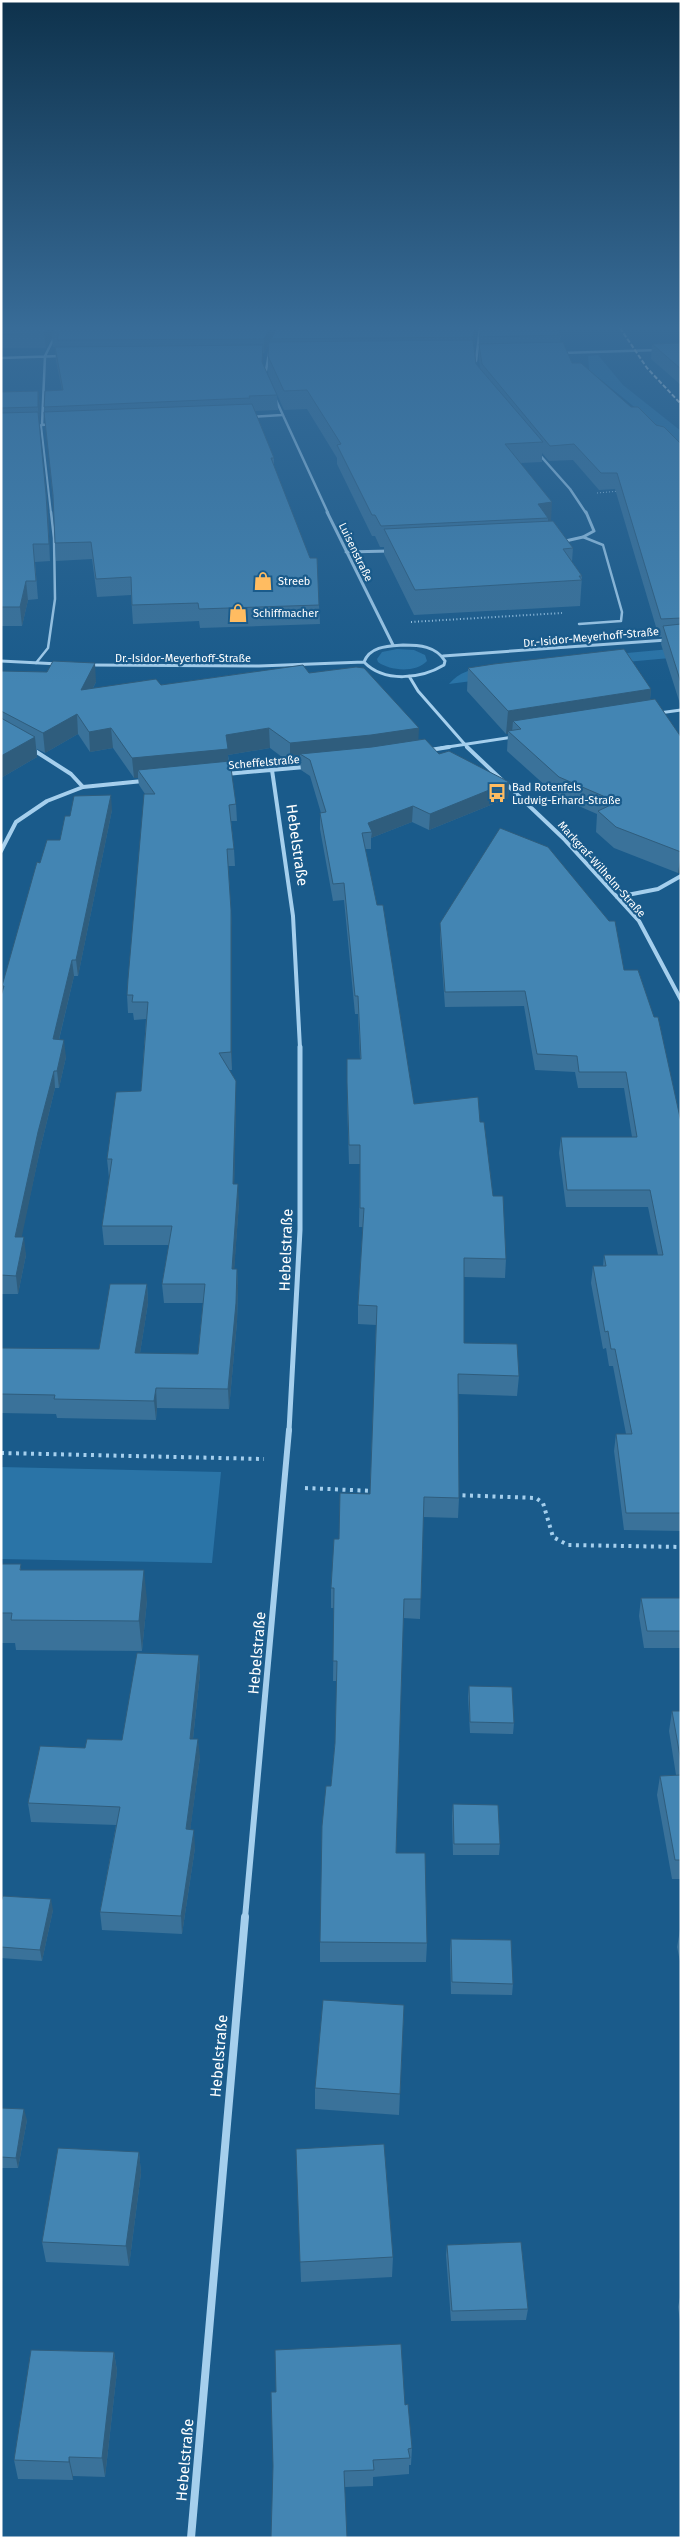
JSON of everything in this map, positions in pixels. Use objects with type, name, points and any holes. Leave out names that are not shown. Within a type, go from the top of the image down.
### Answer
[{"type":"street","name":"Luisenstraße","points":[[297,446],[381,624],[394,645]]},
{"type":"street","points":[[535,449],[572,494],[591,522],[594,531],[583,537],[552,542]]},
{"type":"street","points":[[346,552],[398,550]]},
{"type":"street","name":"Dr.-Isidor-Meyerhoff-Straße","points":[[85,665],[258,666],[364,662],[371,651],[394,645],[423,647],[443,656],[494,654],[681,638]]},
{"type":"street","points":[[364,662],[366,666],[378,673],[409,676],[439,670],[444,665],[443,656]]},
{"type":"street","points":[[1,661],[65,664]]},
{"type":"street","name":"Markgraf-Wilhelm-Straße","points":[[409,676],[418,691],[465,745],[563,838],[639,922],[681,1000]]},
{"type":"street","points":[[651,714],[681,710]]},
{"type":"street","points":[[424,751],[514,737]]},
{"type":"street","points":[[29,747],[53,760],[71,774],[83,788]]},
{"type":"street","name":"Scheffelstraße","points":[[224,774],[311,766]]},
{"type":"street","name":"Hebelstraße","points":[[191,2538],[227,2097],[286,1487],[300,1253],[302,1060],[295,927],[285,838],[272,770]]},
{"type":"street","points":[[1,851],[16,822],[47,801],[83,788],[147,781]]},
{"type":"street","points":[[618,897],[658,889],[681,876]]},
{"type":"lane","points":[[36,663],[48,648],[55,600],[54,538],[44,446]]},
{"type":"lane","points":[[579,624],[621,621],[622,612],[603,544],[583,537]]},
{"type":"path","points":[[572,494],[621,491]]},
{"type":"path","points":[[531,609],[534,614]]},
{"type":"path","points":[[381,624],[562,612]]},
{"type":"path","points":[[427,615],[430,621]]},
{"type":"path","points":[[1,1453],[287,1459]]},
{"type":"path","points":[[286,1487],[382,1491]]},
{"type":"path","points":[[450,1494],[536,1498],[543,1503],[553,1537],[568,1544],[681,1547]]},
{"type":"shaded area","points":[[681,648],[681,657],[593,665],[449,684],[461,674],[487,666]]},
{"type":"shaded area","points":[[397,649],[414,650],[425,655],[427,661],[410,669],[396,669],[378,662],[377,659],[382,652]]},
{"type":"shaded area","points":[[1,1467],[221,1472],[212,1563],[1,1559]]},
{"type":"building","points":[[1,446],[41,446],[49,544],[33,544],[36,581],[26,581],[20,607],[1,607]]},
{"type":"building","points":[[48,446],[269,446],[274,458],[271,458],[310,558],[317,558],[319,605],[199,609],[198,603],[132,605],[131,577],[96,579],[91,542],[55,543],[53,495]]},
{"type":"building","points":[[338,446],[507,446],[552,502],[538,504],[548,518],[381,526],[375,515],[372,515]]},
{"type":"building","points":[[576,446],[681,446],[681,618],[661,619],[617,473],[601,473]]},
{"type":"building","points":[[553,521],[573,548],[563,549],[582,576],[579,576],[582,580],[415,590],[384,529]]},
{"type":"building","points":[[681,624],[681,683],[663,626]]},
{"type":"building","points":[[624,649],[651,689],[508,711],[468,668],[494,664]]},
{"type":"building","points":[[53,661],[95,663],[81,690],[156,679],[161,685],[303,665],[309,673],[356,667],[364,668],[419,728],[290,743],[269,728],[226,735],[228,749],[132,758],[111,728],[89,732],[77,714],[43,733],[1,711],[1,671],[47,672]]},
{"type":"building","points":[[655,699],[681,737],[681,852],[616,827],[598,811],[617,802],[559,777],[508,731],[521,729],[513,721]]},
{"type":"building","points":[[1,718],[35,737],[1,756]]},
{"type":"building","points":[[425,739],[439,754],[449,751],[509,782],[430,814],[413,806],[368,823],[372,832],[362,833],[377,905],[383,905],[414,1104],[478,1097],[480,1122],[484,1122],[493,1196],[503,1196],[506,1259],[464,1258],[464,1343],[517,1344],[519,1376],[458,1374],[459,1498],[424,1497],[421,1599],[404,1599],[396,1853],[425,1853],[427,1943],[320,1942],[322,1826],[326,1786],[331,1786],[335,1743],[337,1661],[333,1661],[334,1588],[331,1588],[334,1539],[339,1539],[340,1493],[370,1494],[377,1306],[358,1305],[364,1208],[360,1208],[360,1145],[349,1145],[347,1059],[361,1059],[358,996],[355,996],[344,883],[333,884],[320,813],[326,812],[310,760],[300,754],[372,747]]},
{"type":"building","points":[[230,761],[236,804],[229,805],[234,849],[227,849],[231,910],[231,1052],[219,1053],[236,1081],[233,1184],[238,1184],[232,1269],[237,1269],[236,1303],[228,1389],[156,1388],[154,1401],[54,1399],[55,1395],[1,1394],[1,1348],[99,1349],[110,1284],[147,1284],[135,1353],[198,1354],[205,1284],[162,1284],[172,1226],[102,1226],[112,1159],[107,1159],[116,1092],[141,1091],[148,1002],[132,1002],[133,995],[127,995],[144,794],[155,794],[138,770]]},
{"type":"building","points":[[111,795],[76,960],[72,960],[53,1039],[64,1040],[57,1071],[54,1071],[38,1132],[15,1237],[24,1237],[16,1276],[1,1275],[1,996],[4,986],[2,986],[37,862],[40,863],[47,840],[60,840],[65,816],[70,816],[74,796]]},
{"type":"building","points":[[500,828],[548,847],[609,921],[615,921],[624,970],[638,970],[654,1017],[658,1017],[681,1122],[681,1513],[626,1513],[616,1434],[632,1434],[615,1349],[611,1349],[608,1331],[605,1332],[593,1266],[606,1266],[604,1255],[663,1255],[650,1190],[567,1190],[561,1137],[637,1137],[626,1072],[579,1072],[577,1056],[537,1054],[525,991],[445,992],[440,923]]},
{"type":"building","points":[[1,1564],[21,1564],[20,1570],[144,1570],[139,1621],[11,1620],[12,1613],[1,1613]]},
{"type":"building","points":[[641,1598],[681,1598],[681,1631],[647,1631]]},
{"type":"building","points":[[137,1653],[199,1655],[190,1739],[198,1739],[186,1829],[194,1830],[181,1916],[100,1912],[120,1807],[28,1803],[40,1746],[85,1748],[87,1739],[122,1740]]},
{"type":"building","points":[[469,1686],[512,1687],[514,1723],[470,1722]]},
{"type":"building","points":[[672,1711],[681,1711],[681,1762]]},
{"type":"building","points":[[681,1775],[681,1860],[675,1860],[660,1776]]},
{"type":"building","points":[[453,1804],[498,1805],[500,1844],[454,1844]]},
{"type":"building","points":[[3,1896],[51,1899],[40,1950],[1,1947],[1,1902]]},
{"type":"building","points":[[451,1939],[511,1940],[513,1984],[452,1982]]},
{"type":"building","points":[[323,2000],[404,2005],[400,2094],[315,2088]]},
{"type":"building","points":[[1,2108],[24,2109],[16,2158],[1,2157]]},
{"type":"building","points":[[384,2144],[393,2257],[300,2262],[296,2149]]},
{"type":"building","points":[[58,2148],[139,2152],[126,2246],[42,2242]]},
{"type":"building","points":[[521,2242],[528,2309],[452,2311],[447,2245]]},
{"type":"building","points":[[401,2344],[405,2405],[408,2404],[412,2448],[408,2449],[410,2458],[373,2460],[374,2470],[344,2471],[347,2538],[271,2538],[273,2466],[271,2392],[276,2392],[275,2350]]},
{"type":"building","points":[[31,2350],[114,2352],[102,2458],[69,2457],[69,2462],[14,2460]]},
{"type":"place","name":"Streeb","points":[[263,581]]},
{"type":"place","name":"Schiffmacher","points":[[238,613]]},
{"type":"place","name":"Bad Rotenfels Ludwig-Erhard-Straße","points":[[497,793]]}]
